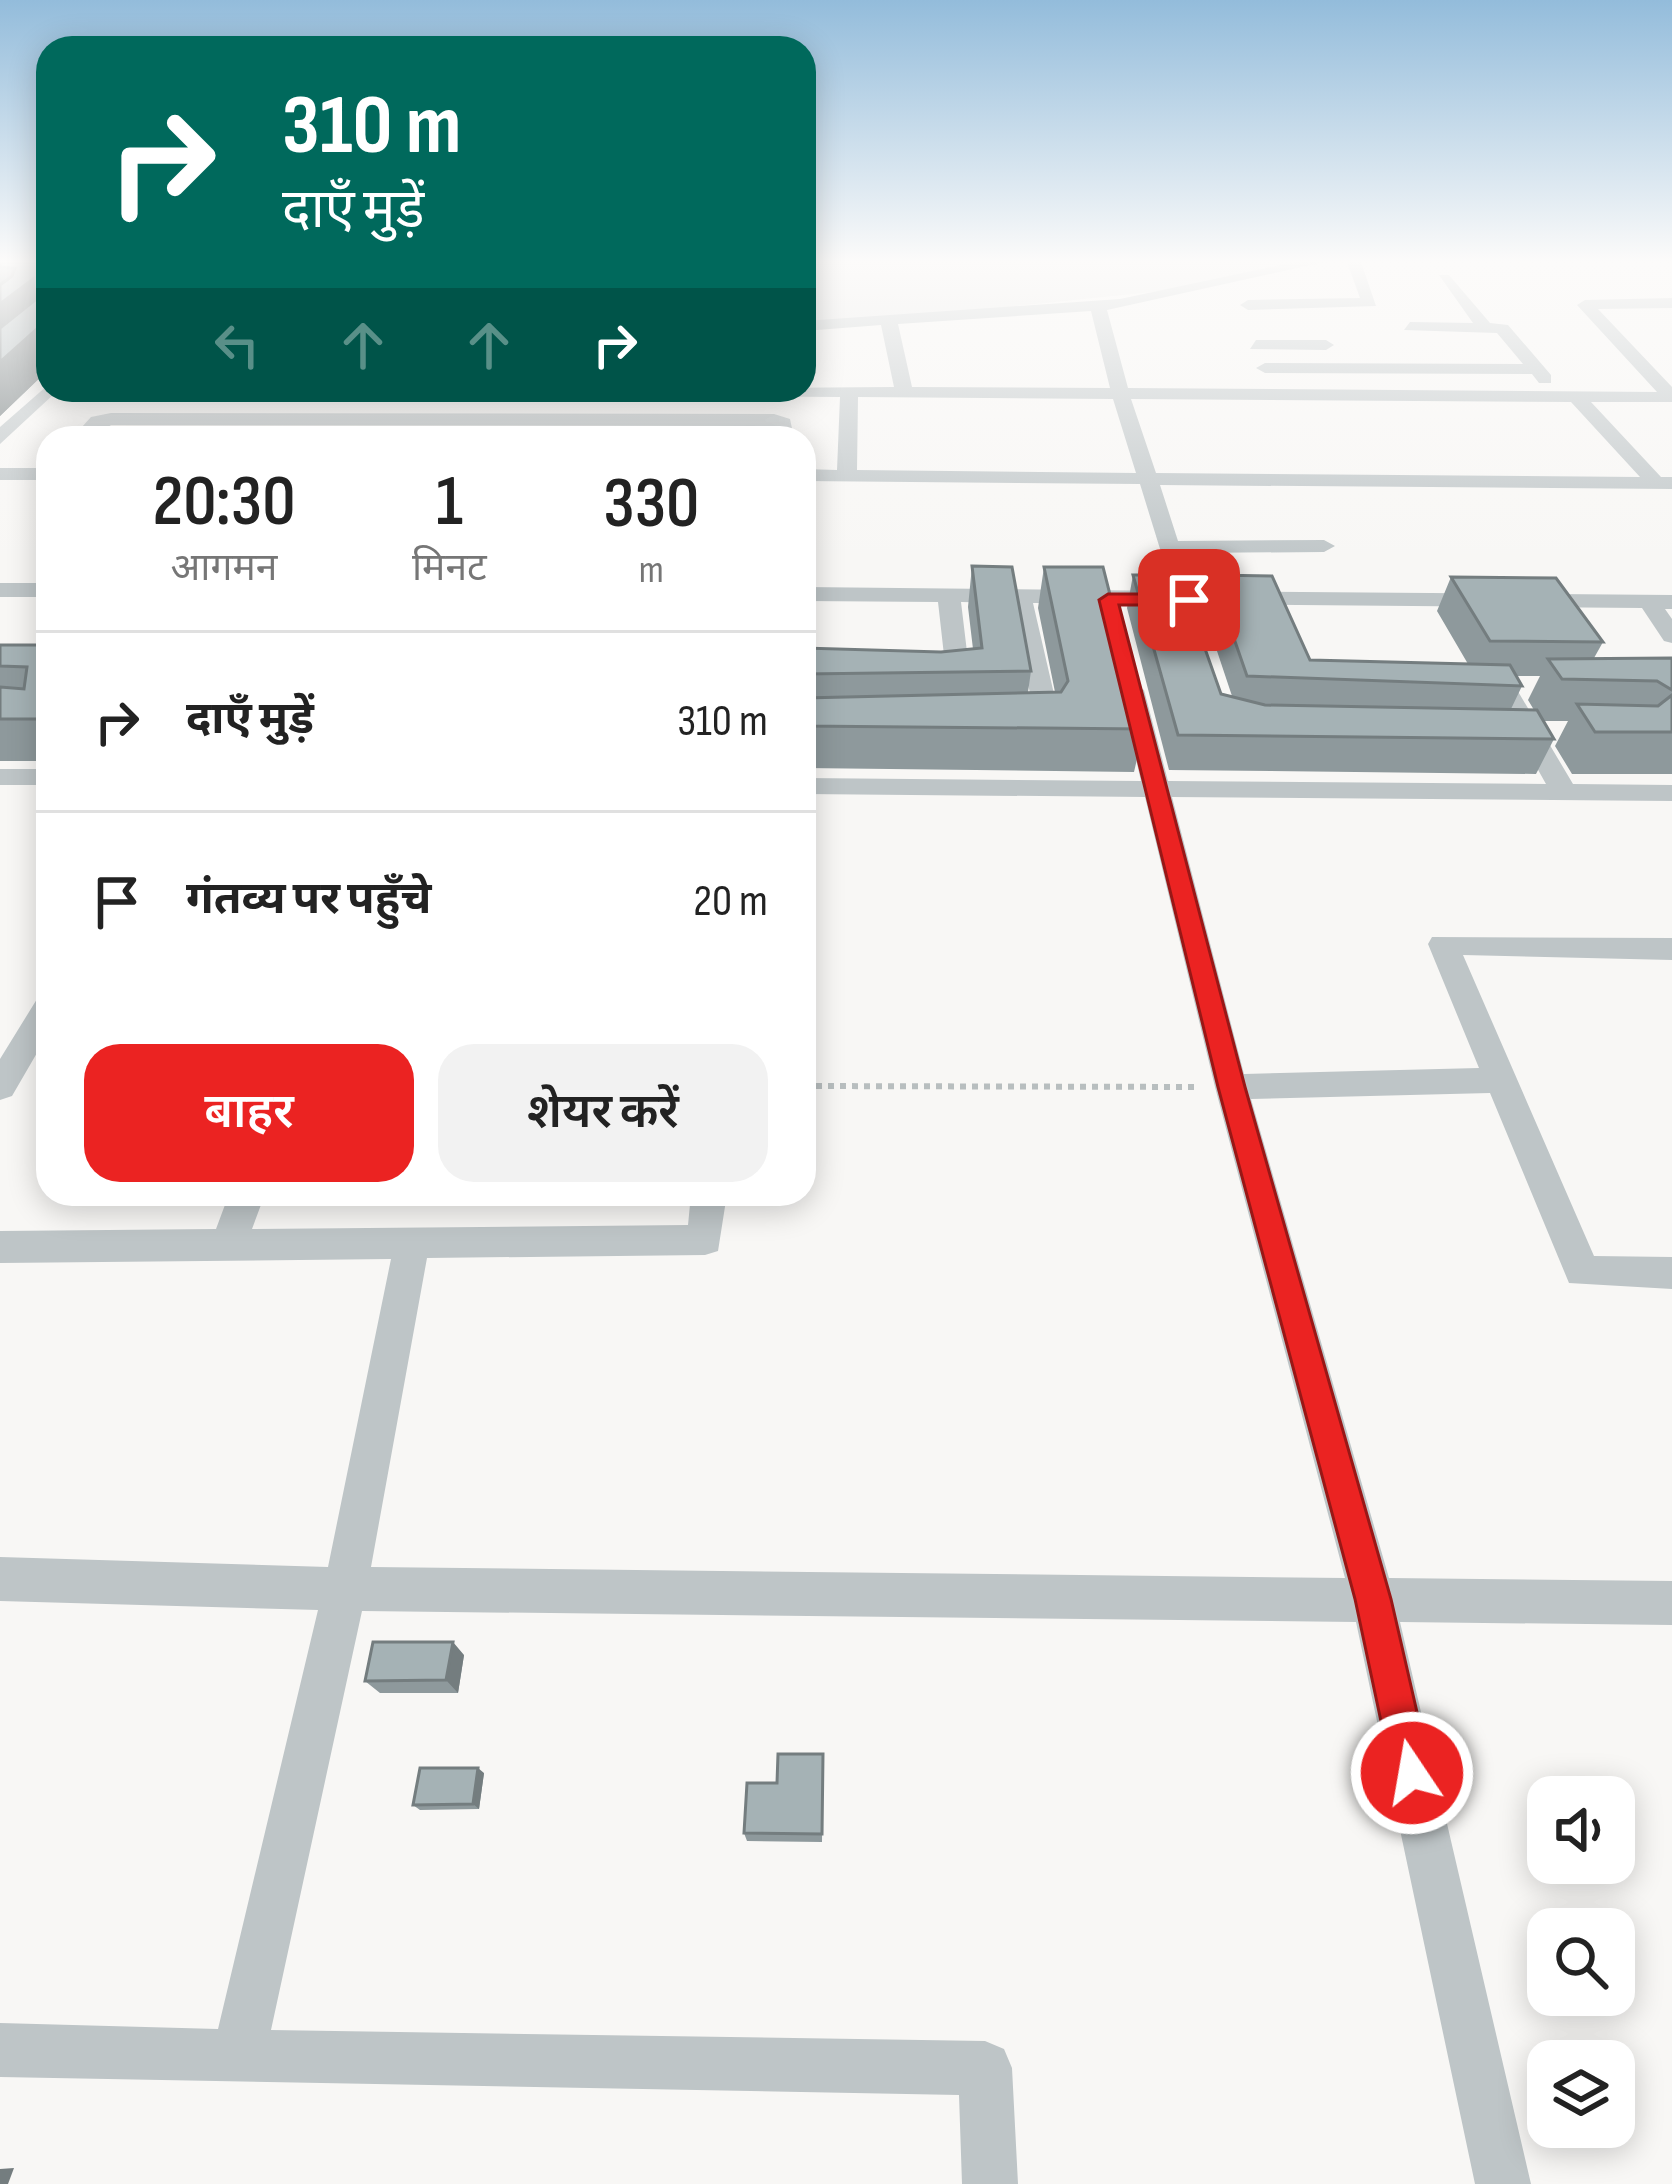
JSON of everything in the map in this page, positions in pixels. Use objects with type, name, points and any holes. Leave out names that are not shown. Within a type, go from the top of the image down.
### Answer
[{"type":"street","points":[[898,364],[904,392]]},
{"type":"street","points":[[1113,364],[1200,644]]},
{"type":"street","points":[[1532,364],[1664,483]]},
{"type":"street","points":[[1641,364],[1672,397]]},
{"type":"street","points":[[1265,368],[1536,369]]},
{"type":"street","points":[[1645,368],[1672,368]]},
{"type":"street","points":[[16,388],[36,389]]},
{"type":"street","points":[[816,392],[1672,397]]},
{"type":"street","points":[[847,476],[848,392]]},
{"type":"street","points":[[1646,397],[1672,422]]},
{"type":"street","points":[[0,439],[36,402]]},
{"type":"street","points":[[87,426],[95,412],[526,426]]},
{"type":"street","points":[[634,426],[774,420],[783,426]]},
{"type":"street","points":[[0,473],[36,474]]},
{"type":"street","points":[[816,475],[1664,483]]},
{"type":"street","points":[[1171,547],[1324,546]]},
{"type":"street","points":[[0,590],[36,590]]},
{"type":"street","points":[[816,595],[1021,598],[1111,610],[1189,600],[1282,609],[1555,610],[1660,602],[1672,635]]},
{"type":"street","points":[[926,682],[958,676],[949,597]]},
{"type":"street","points":[[891,728],[1045,724],[1021,598]]},
{"type":"street","points":[[1125,663],[1231,1087],[1373,1599],[1503,2184]]},
{"type":"street","points":[[1459,688],[1515,688],[1531,733],[1563,790]]},
{"type":"street","points":[[0,777],[36,777]]},
{"type":"street","points":[[816,786],[1672,793]]},
{"type":"street","points":[[1672,949],[1444,944],[1582,1272],[1672,1273]]},
{"type":"street","points":[[0,1086],[36,1027]]},
{"type":"street","points":[[1231,1087],[1501,1080]]},
{"type":"street","points":[[228,1244],[242,1206]]},
{"type":"street","points":[[0,1246],[705,1240],[709,1206]]},
{"type":"street","points":[[238,2057],[345,1589],[412,1243]]},
{"type":"street","points":[[0,1579],[345,1589],[1672,1603]]},
{"type":"street","points":[[0,2050],[985,2068],[990,2184]]},
{"type":"path","points":[[816,1086],[1231,1087]]},
{"type":"building","points":[[972,566],[1012,567],[1031,671],[816,674],[816,648],[941,652],[982,648]]},
{"type":"building","points":[[1044,567],[1103,567],[1144,729],[816,726],[816,698],[1061,692],[1068,681]]},
{"type":"building","points":[[1133,575],[1179,575],[1221,694],[1265,705],[1537,710],[1554,739],[1178,735]]},
{"type":"building","points":[[1212,575],[1272,576],[1310,660],[1510,665],[1522,686],[1247,676]]},
{"type":"building","points":[[1451,577],[1556,578],[1603,642],[1490,641]]},
{"type":"building","points":[[0,645],[36,645],[36,719],[0,719],[0,687],[24,689],[27,667],[0,666]]},
{"type":"building","points":[[1672,658],[1672,690],[1657,681],[1562,679],[1548,659]]},
{"type":"building","points":[[1672,695],[1672,732],[1595,732],[1577,704],[1658,706]]},
{"type":"building","points":[[373,1642],[453,1642],[446,1680],[365,1681]]},
{"type":"building","points":[[778,1754],[823,1754],[822,1834],[744,1833],[747,1783],[777,1783]]},
{"type":"building","points":[[420,1768],[478,1768],[473,1804],[413,1805]]},
{"type":"route","points":[[1189,600],[1108,600],[1231,1087],[1373,1599],[1412,1773]]}]
